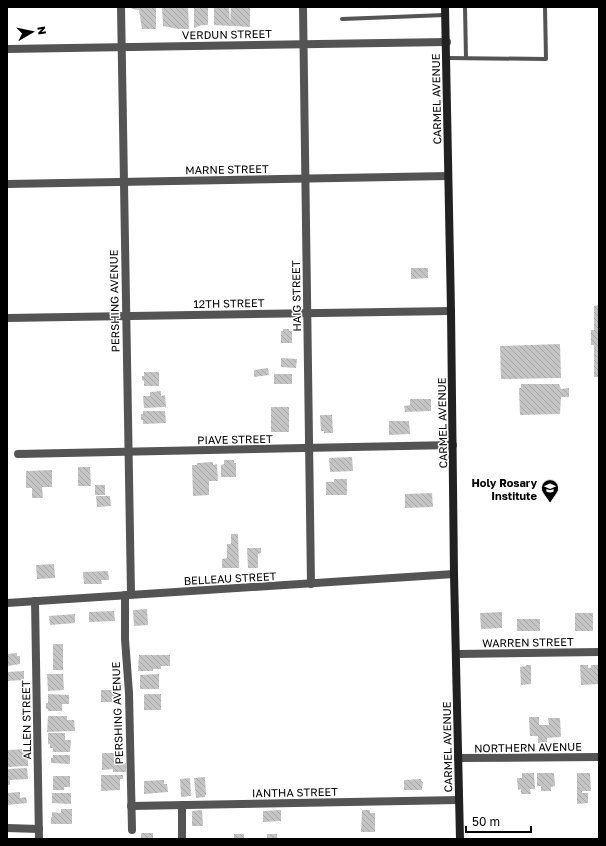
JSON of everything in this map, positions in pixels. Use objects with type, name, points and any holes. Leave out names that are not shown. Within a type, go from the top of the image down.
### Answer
[{"type":"main road","name":"CARMEL AVENUE","points":[[445,11],[447,42],[448,176],[452,311],[454,574],[460,839]]},
{"type":"street","name":"PERSHING AVENUE","points":[[121,7],[128,452],[128,594],[125,639],[129,693],[132,830]]},
{"type":"street","name":"HAIG STREET","points":[[303,7],[311,584]]},
{"type":"street","name":"VERDUN STREET","points":[[7,49],[447,42]]},
{"type":"street","name":"MARNE STREET","points":[[7,184],[448,176]]},
{"type":"street","name":"12TH STREET","points":[[7,318],[452,311]]},
{"type":"street","name":"PIAVE STREET","points":[[18,454],[453,445]]},
{"type":"street","name":"BELLEAU STREET","points":[[7,603],[454,574]]},
{"type":"street","name":"ALLEN STREET","points":[[35,601],[39,839]]},
{"type":"street","name":"WARREN STREET","points":[[457,654],[599,652]]},
{"type":"street","name":"NORTHERN AVENUE","points":[[458,758],[599,757]]},
{"type":"street","name":"IANTHA STREET","points":[[131,806],[460,800]]},
{"type":"street","points":[[182,806],[182,839]]},
{"type":"street","points":[[7,828],[39,829]]},
{"type":"lane","points":[[465,7],[466,58]]},
{"type":"lane","points":[[447,58],[546,58],[545,7]]},
{"type":"lane","points":[[342,20],[445,11]]},
{"type":"building","points":[[131,7],[156,7],[156,29],[142,29],[139,10],[132,9]]},
{"type":"building","points":[[188,7],[189,29],[178,29],[163,26],[162,8]]},
{"type":"building","points":[[194,7],[208,7],[208,25],[202,25],[194,28]]},
{"type":"building","points":[[214,7],[229,7],[230,23],[231,7],[250,7],[250,27],[214,25]]},
{"type":"building","points":[[411,268],[428,268],[428,278],[411,279]]},
{"type":"building","points":[[599,305],[599,377],[594,377],[594,345],[591,345],[591,330],[594,330],[594,306]]},
{"type":"building","points":[[283,329],[289,329],[289,331],[292,331],[292,343],[281,343],[281,331],[283,331]]},
{"type":"building","points":[[560,344],[561,378],[501,379],[500,346]]},
{"type":"building","points":[[281,358],[297,359],[296,368],[281,367]]},
{"type":"building","points":[[268,368],[269,375],[254,377],[254,370]]},
{"type":"building","points":[[144,372],[159,372],[159,386],[144,386],[142,376],[144,376]]},
{"type":"building","points":[[274,374],[292,374],[292,384],[274,384]]},
{"type":"building","points":[[521,384],[559,384],[561,389],[569,388],[569,397],[561,397],[560,414],[520,415],[519,388],[521,388]]},
{"type":"building","points":[[161,391],[161,396],[165,395],[166,407],[144,408],[143,396],[150,396],[150,392]]},
{"type":"building","points":[[410,399],[431,399],[431,411],[405,412],[404,406],[410,405]]},
{"type":"building","points":[[271,407],[289,407],[289,432],[271,432]]},
{"type":"building","points":[[143,411],[165,411],[166,423],[143,424],[141,414],[143,414]]},
{"type":"building","points":[[320,415],[332,415],[333,433],[324,433],[324,431],[321,431]]},
{"type":"building","points":[[389,421],[409,421],[410,434],[389,435]]},
{"type":"building","points":[[352,457],[353,471],[330,472],[329,458]]},
{"type":"building","points":[[224,460],[234,460],[234,463],[236,463],[236,477],[221,477],[221,465],[224,464]]},
{"type":"building","points":[[213,462],[213,465],[217,464],[218,481],[209,481],[209,495],[193,496],[192,465],[197,465],[197,463]]},
{"type":"building","points":[[78,467],[90,467],[91,486],[78,486]]},
{"type":"building","points":[[52,470],[52,487],[42,487],[43,498],[32,498],[32,488],[26,488],[26,471]]},
{"type":"building","points":[[334,479],[347,479],[347,495],[326,495],[326,482],[334,482]]},
{"type":"building","points":[[95,485],[105,485],[105,495],[95,495]]},
{"type":"building","points":[[432,493],[433,507],[405,508],[405,494]]},
{"type":"building","points":[[96,496],[110,496],[111,506],[97,507]]},
{"type":"building","points":[[231,534],[238,534],[239,568],[222,568],[222,559],[227,558],[227,544],[231,544]]},
{"type":"building","points":[[247,548],[261,548],[261,553],[258,554],[258,568],[248,568]]},
{"type":"building","points":[[54,564],[55,578],[37,579],[36,565]]},
{"type":"building","points":[[108,571],[109,580],[101,580],[102,584],[84,584],[83,572]]},
{"type":"building","points":[[147,609],[148,625],[134,626],[133,610]]},
{"type":"building","points":[[114,611],[115,621],[89,622],[89,612]]},
{"type":"building","points":[[502,612],[502,628],[481,629],[480,613]]},
{"type":"building","points":[[575,613],[593,613],[593,631],[575,631]]},
{"type":"building","points":[[75,614],[75,623],[50,625],[49,616]]},
{"type":"building","points":[[517,619],[540,619],[540,631],[517,631]]},
{"type":"building","points":[[53,644],[63,644],[63,670],[53,670]]},
{"type":"building","points":[[17,653],[17,656],[20,656],[20,664],[8,666],[7,654]]},
{"type":"building","points":[[139,655],[170,655],[170,666],[161,666],[161,669],[153,669],[153,671],[138,671]]},
{"type":"building","points":[[531,665],[531,684],[521,685],[520,667]]},
{"type":"building","points":[[580,665],[588,665],[588,668],[591,668],[591,665],[599,665],[599,684],[581,685]]},
{"type":"building","points":[[24,671],[24,680],[7,681],[7,672]]},
{"type":"building","points":[[47,674],[63,674],[64,690],[48,691]]},
{"type":"building","points":[[159,674],[159,689],[140,689],[140,675]]},
{"type":"building","points":[[101,690],[118,690],[118,702],[101,702]]},
{"type":"building","points":[[48,694],[69,695],[69,704],[62,704],[62,711],[48,711],[48,709],[46,709],[46,703],[48,703]]},
{"type":"building","points":[[144,694],[161,694],[161,710],[144,710]]},
{"type":"building","points":[[48,716],[67,716],[67,720],[74,720],[75,731],[47,732]]},
{"type":"building","points":[[529,717],[539,717],[539,725],[549,725],[548,718],[560,718],[561,737],[547,738],[547,742],[538,743],[538,736],[530,736]]},
{"type":"building","points":[[48,733],[65,733],[65,740],[71,740],[70,752],[53,752],[53,748],[50,748],[50,744],[48,744]]},
{"type":"building","points":[[28,749],[28,766],[7,767],[7,750]]},
{"type":"building","points":[[102,753],[119,753],[119,758],[122,758],[122,763],[126,763],[126,772],[113,772],[113,769],[102,770]]},
{"type":"building","points":[[53,755],[70,755],[70,764],[51,763],[51,758],[53,758]]},
{"type":"building","points":[[27,768],[28,779],[10,780],[10,785],[7,785],[7,769]]},
{"type":"building","points":[[522,773],[534,773],[535,789],[530,789],[531,794],[521,794],[521,789],[518,790],[517,778],[522,778]]},
{"type":"building","points":[[537,773],[554,773],[555,786],[551,787],[551,791],[541,791],[541,786],[537,786]]},
{"type":"building","points":[[577,773],[590,773],[591,791],[582,791],[582,793],[588,793],[588,803],[577,804]]},
{"type":"building","points":[[101,775],[123,775],[123,779],[120,779],[120,790],[101,791]]},
{"type":"building","points":[[53,776],[70,776],[70,787],[64,787],[64,790],[53,790]]},
{"type":"building","points":[[205,777],[206,795],[205,797],[196,798],[194,778]]},
{"type":"building","points":[[190,778],[191,796],[181,797],[180,779]]},
{"type":"building","points":[[421,779],[423,782],[422,790],[404,790],[404,780]]},
{"type":"building","points":[[164,780],[164,784],[167,784],[168,792],[144,794],[144,781]]},
{"type":"building","points":[[20,792],[20,798],[26,797],[27,803],[7,805],[7,793]]},
{"type":"building","points":[[52,793],[71,793],[71,804],[52,803]]},
{"type":"building","points":[[61,809],[72,809],[72,824],[51,824],[52,812],[61,813]]},
{"type":"building","points":[[202,810],[203,826],[192,826],[192,811]]},
{"type":"building","points":[[281,810],[281,821],[263,822],[263,811]]},
{"type":"building","points":[[362,810],[370,810],[370,813],[375,813],[375,832],[361,832]]},
{"type":"building","points":[[141,833],[153,833],[153,839],[141,839]]},
{"type":"building","points":[[234,834],[244,834],[244,839],[234,839]]},
{"type":"building","points":[[267,834],[277,834],[277,839],[267,839]]},
{"type":"place","name":"Holy Rosary Institute","points":[[550,503]]}]
